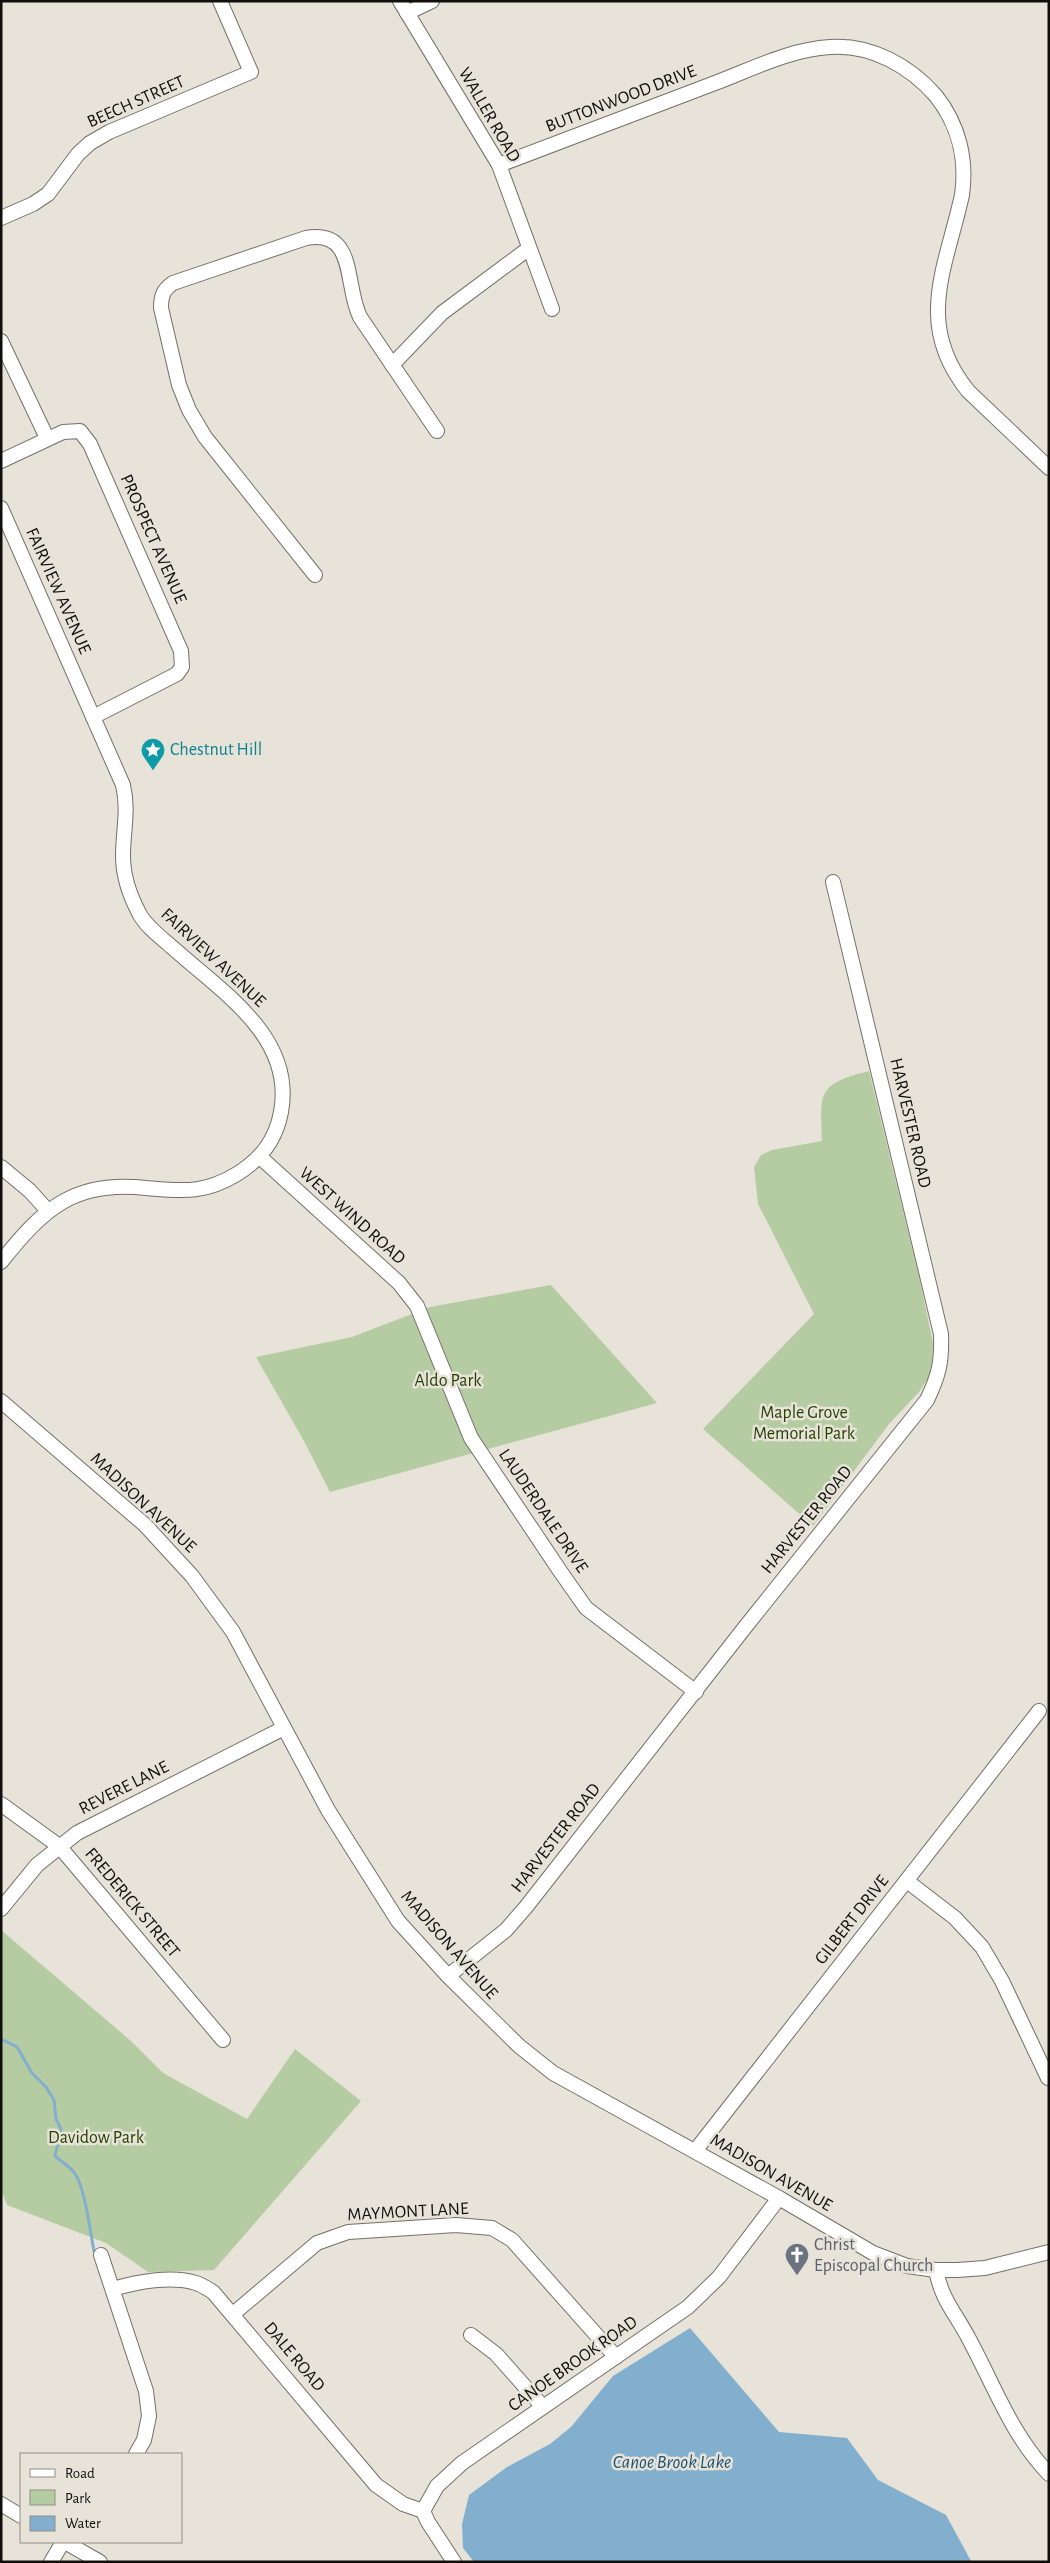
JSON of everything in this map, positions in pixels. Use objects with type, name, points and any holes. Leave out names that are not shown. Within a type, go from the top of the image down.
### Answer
[{"type":"street","name":"BEECH STREET","points":[[1,218],[33,204],[48,194],[78,154],[90,143],[110,132],[251,72],[220,1]]},
{"type":"street","points":[[403,7],[432,1]]},
{"type":"street","name":"WALLER ROAD","points":[[403,7],[499,165],[528,249],[552,310]]},
{"type":"street","name":"BUTTONWOOD DRIVE","points":[[499,165],[757,67],[815,49],[831,47],[854,48],[874,53],[899,64],[921,79],[942,103],[957,135],[964,164],[961,202],[937,294],[938,319],[944,348],[957,378],[968,391],[1049,468]]},
{"type":"street","points":[[315,575],[204,437],[189,410],[180,385],[161,308],[161,298],[166,288],[173,283],[319,235],[336,241],[340,245],[356,309],[437,431]]},
{"type":"street","points":[[392,365],[442,313],[528,249]]},
{"type":"street","points":[[1,340],[47,438],[1,461]]},
{"type":"street","name":"PROSPECT AVENUE","points":[[47,438],[64,432],[80,431],[94,453],[180,651],[182,667],[177,674],[92,716]]},
{"type":"street","name":"FAIRVIEW AVENUE","points":[[1,508],[123,785],[127,803],[123,856],[131,896],[140,916],[158,935],[237,1005],[265,1034],[276,1055],[282,1074],[283,1103],[274,1139],[260,1156],[239,1172],[213,1186],[178,1192],[127,1187],[100,1189],[66,1199],[48,1211],[26,1230],[1,1262]]},
{"type":"street","name":"HARVESTER ROAD","points":[[448,1976],[506,1930],[526,1907],[746,1626],[927,1400],[939,1376],[942,1358],[941,1334],[833,882]]},
{"type":"street","name":"WEST WIND ROAD","points":[[260,1156],[400,1284],[417,1306]]},
{"type":"street","points":[[1,1168],[30,1191],[48,1211]]},
{"type":"street","name":"LAUDERDALE DRIVE","points":[[417,1306],[471,1438],[586,1608],[696,1692]]},
{"type":"street","name":"MADISON AVENUE","points":[[1,1401],[172,1552],[226,1620],[328,1810],[398,1921],[448,1976],[519,2046],[553,2073],[779,2198],[873,2254],[907,2266],[936,2270],[985,2268],[1049,2252]]},
{"type":"street","name":"GILBERT DRIVE","points":[[695,2151],[1039,1711]]},
{"type":"street","name":"REVERE LANE","points":[[1,1909],[38,1865],[76,1833],[284,1728]]},
{"type":"street","name":"FREDERICK STREET","points":[[1,1804],[59,1846],[223,2040]]},
{"type":"street","points":[[906,1881],[955,1918],[982,1947],[1002,1981],[1048,2078]]},
{"type":"street","name":"CANOE BROOK ROAD","points":[[423,2511],[431,2494],[448,2474],[705,2293],[779,2198]]},
{"type":"street","name":"MAYMONT LANE","points":[[233,2314],[311,2248],[332,2236],[348,2232],[456,2225],[492,2228],[512,2240],[616,2357]]},
{"type":"street","points":[[101,2255],[146,2391],[149,2416],[144,2440],[137,2453]]},
{"type":"street","points":[[936,2270],[940,2292],[969,2338],[1000,2401],[1028,2451],[1049,2474]]},
{"type":"street","name":"DALE ROAD","points":[[113,2289],[138,2281],[195,2282],[213,2292],[376,2485],[403,2504],[423,2511]]},
{"type":"street","points":[[471,2335],[496,2354],[543,2407]]},
{"type":"street","points":[[1,2504],[20,2515]]},
{"type":"street","points":[[423,2511],[454,2562]]},
{"type":"street","points":[[51,2562],[63,2543]]},
{"type":"street","points":[[80,2545],[100,2562]]},
{"type":"green space","name":"Maple Grove Memorial Park","points":[[869,1071],[920,1281],[933,1343],[932,1366],[929,1377],[919,1392],[889,1424],[813,1526],[703,1429],[814,1314],[758,1204],[754,1167],[761,1155],[772,1150],[822,1141],[821,1111],[825,1093],[839,1081]]},
{"type":"green space","name":"Aldo Park","points":[[551,1285],[657,1403],[330,1492],[304,1441],[256,1357],[352,1337],[430,1307]]},
{"type":"green space","name":"Davidow Park","points":[[1,1930],[131,2041],[163,2073],[247,2119],[295,2049],[361,2101],[214,2270],[148,2272],[106,2243],[7,2205],[1,2190]]},
{"type":"water","name":"Canoe Brook Lake","points":[[690,2328],[779,2432],[847,2438],[878,2480],[946,2515],[971,2561],[474,2562],[463,2548],[462,2524],[469,2495],[507,2467],[550,2444],[571,2427],[613,2376]]},
{"type":"waterway","points":[[1,2039],[17,2047],[32,2073],[46,2087],[54,2100],[56,2119],[61,2129],[55,2156],[73,2171],[81,2186],[94,2251]]},
{"type":"place","name":"Chestnut Hill","points":[[153,771]]},
{"type":"place","name":"Christ Episcopal Church","points":[[797,2276]]}]
